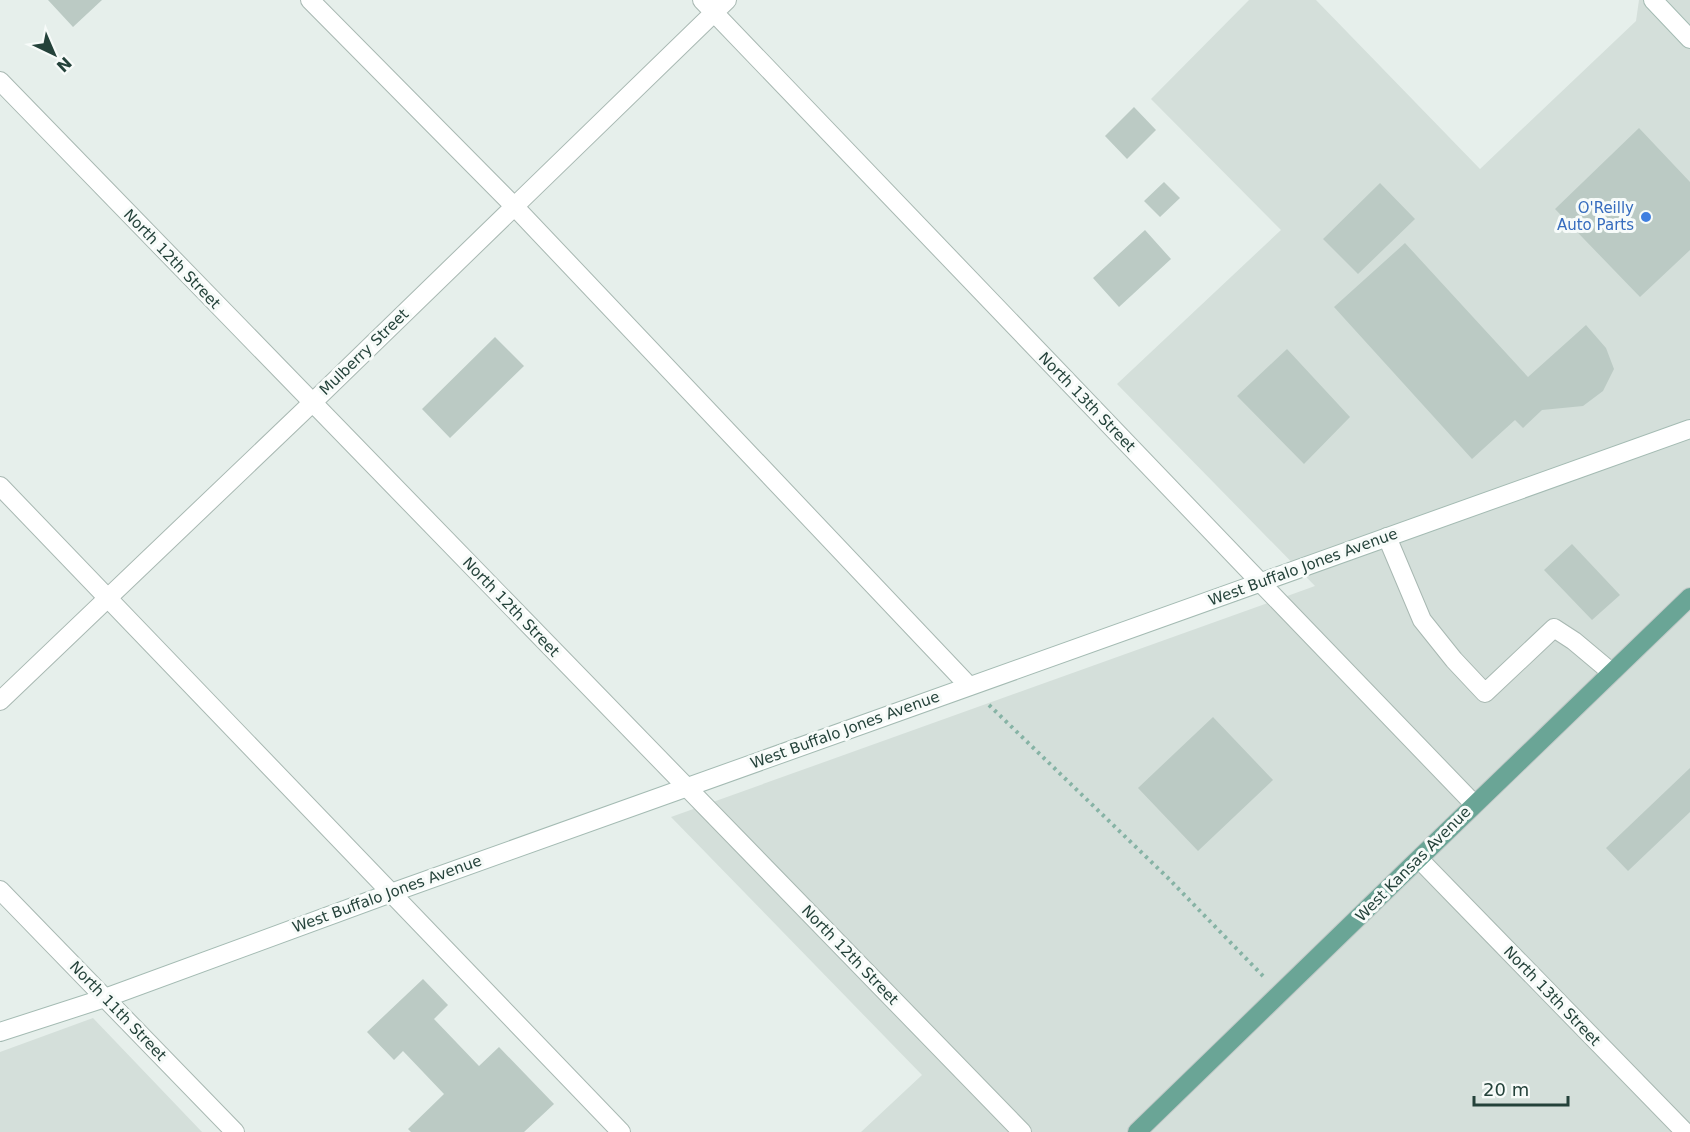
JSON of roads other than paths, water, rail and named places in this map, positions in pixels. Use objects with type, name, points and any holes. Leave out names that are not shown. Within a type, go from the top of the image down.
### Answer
[{"type":"main road","name":"West Kansas Avenue","points":[[1137,1132],[1690,597]]},
{"type":"street","points":[[310,0],[514,206],[969,686]]},
{"type":"street","points":[[1653,0],[1690,39]]},
{"type":"street","name":"Mulberry Street","points":[[0,701],[514,206],[714,4]]},
{"type":"street","name":"North 13th Street","points":[[714,4],[1260,582],[1474,804]]},
{"type":"street","name":"North 12th Street","points":[[0,81],[1022,1132]]},
{"type":"street","name":"West Buffalo Jones Avenue","points":[[0,1032],[105,998],[686,787],[1690,429]]},
{"type":"street","points":[[0,486],[621,1132]]},
{"type":"street","points":[[1387,537],[1422,620],[1454,660],[1485,693],[1554,628],[1574,641],[1611,672]]},
{"type":"street","name":"North 13th Street","points":[[1419,859],[1685,1132]]},
{"type":"street","name":"North 11th Street","points":[[0,890],[235,1132]]},
{"type":"place","name":"O'Reilly Auto Parts","points":[[1646,217]]}]
